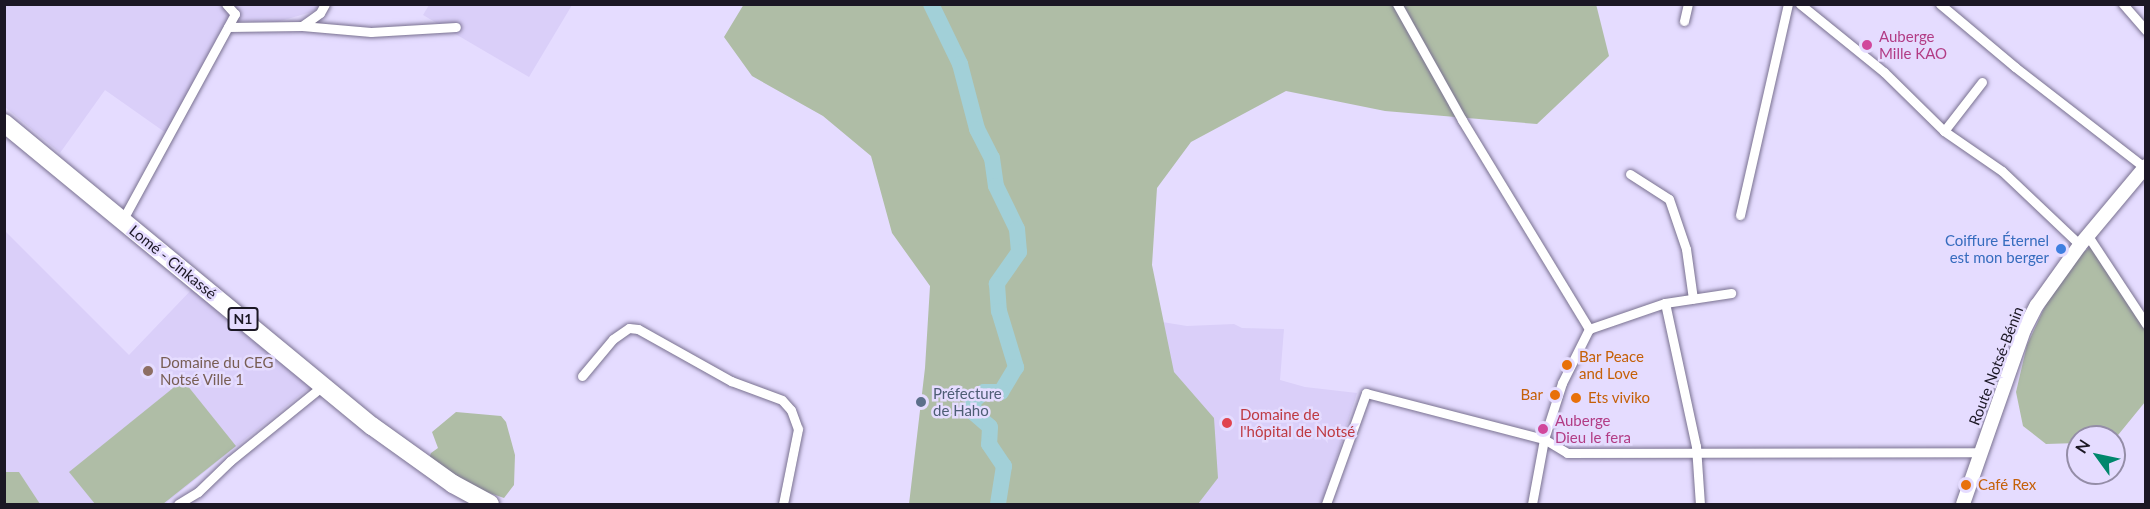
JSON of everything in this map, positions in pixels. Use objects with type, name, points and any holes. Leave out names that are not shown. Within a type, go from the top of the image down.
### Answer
[{"type":"highway","name":"Lomé - Cinkassé","points":[[4,123],[414,456],[453,484],[490,504]]},
{"type":"main road","name":"Route Notsé-Bénin","points":[[1963,504],[2024,330],[2037,305],[2084,241],[2145,166]]},
{"type":"street","points":[[122,221],[235,14],[226,4]]},
{"type":"street","points":[[302,26],[320,13],[325,4]]},
{"type":"street","points":[[1397,4],[1462,120],[1589,329]]},
{"type":"street","points":[[1684,21],[1688,4]]},
{"type":"street","points":[[1740,215],[1788,4]]},
{"type":"street","points":[[1800,4],[1884,72],[1944,131],[2002,171],[2084,241],[2145,324]]},
{"type":"street","points":[[1940,4],[2014,67],[2145,166]]},
{"type":"street","points":[[2123,4],[2145,30]]},
{"type":"street","points":[[228,27],[302,26],[372,32],[456,27]]},
{"type":"street","points":[[1944,131],[1982,82]]},
{"type":"street","points":[[1630,174],[1669,199],[1686,249],[1693,299]]},
{"type":"street","points":[[1532,504],[1544,439],[1562,383],[1589,329],[1665,303],[1731,293]]},
{"type":"street","points":[[1665,303],[1696,454],[1700,504]]},
{"type":"street","points":[[582,376],[614,339],[629,328],[638,328],[731,381],[782,400],[791,410],[798,429],[783,504]]},
{"type":"street","points":[[178,504],[198,492],[230,460],[324,385]]},
{"type":"street","points":[[1326,504],[1366,393],[1544,439],[1567,453],[1981,452]]},
{"type":"shaded area","points":[[4,5],[319,5],[315,11],[277,22],[238,21],[218,36],[166,133],[105,90],[60,153],[5,107]]},
{"type":"shaded area","points":[[429,5],[572,5],[529,77],[423,15]]},
{"type":"shaded area","name":"Domaine du CEG Notsé Ville 1","points":[[4,230],[129,355],[194,287],[310,387],[165,504],[38,504],[19,472],[5,472]]},
{"type":"shaded area","name":"Domaine de l'hôpital de Notsé","points":[[1125,316],[1187,326],[1234,324],[1242,328],[1284,329],[1280,380],[1305,387],[1357,393],[1322,504],[1090,504]]},
{"type":"green space","points":[[744,4],[1596,4],[1609,56],[1537,124],[1385,111],[1286,91],[1191,142],[1157,188],[1152,265],[1174,372],[1214,418],[1218,478],[1198,504],[909,504],[925,368],[930,286],[892,233],[871,156],[823,116],[752,76],[724,37]]},
{"type":"green space","points":[[2090,247],[2145,328],[2145,402],[2126,425],[2066,425],[2066,443],[2046,444],[2023,426],[2016,392],[2027,345],[2049,298],[2077,258]]},
{"type":"green space","points":[[183,380],[236,446],[163,504],[95,504],[69,472]]},
{"type":"green space","points":[[456,412],[501,416],[506,422],[515,455],[514,485],[504,498],[472,487],[429,459],[431,453],[438,448],[432,432]]},
{"type":"green space","points":[[5,472],[19,472],[40,504],[5,504]]},
{"type":"waterway","points":[[931,4],[960,64],[977,129],[992,158],[996,186],[1017,229],[1019,252],[997,284],[999,311],[1016,367],[1001,392],[984,392],[973,401],[974,413],[990,427],[989,444],[1004,466],[998,504]]},
{"type":"place","name":"Auberge Mille KAO","points":[[1867,45]]},
{"type":"place","name":"Coiffure Éternel est mon berger","points":[[2061,249]]},
{"type":"place","name":"Bar Peace and Love","points":[[1567,365]]},
{"type":"place","name":"Domaine du CEG Notsé Ville 1","points":[[148,371]]},
{"type":"place","name":"Bar","points":[[1555,395]]},
{"type":"place","name":"Ets viviko","points":[[1576,398]]},
{"type":"place","name":"Préfecture de Haho","points":[[921,402]]},
{"type":"place","name":"Domaine de l'hôpital de Notsé","points":[[1227,423]]},
{"type":"place","name":"Auberge Dieu le fera","points":[[1543,429]]},
{"type":"place","name":"Café Rex","points":[[1966,485]]}]
